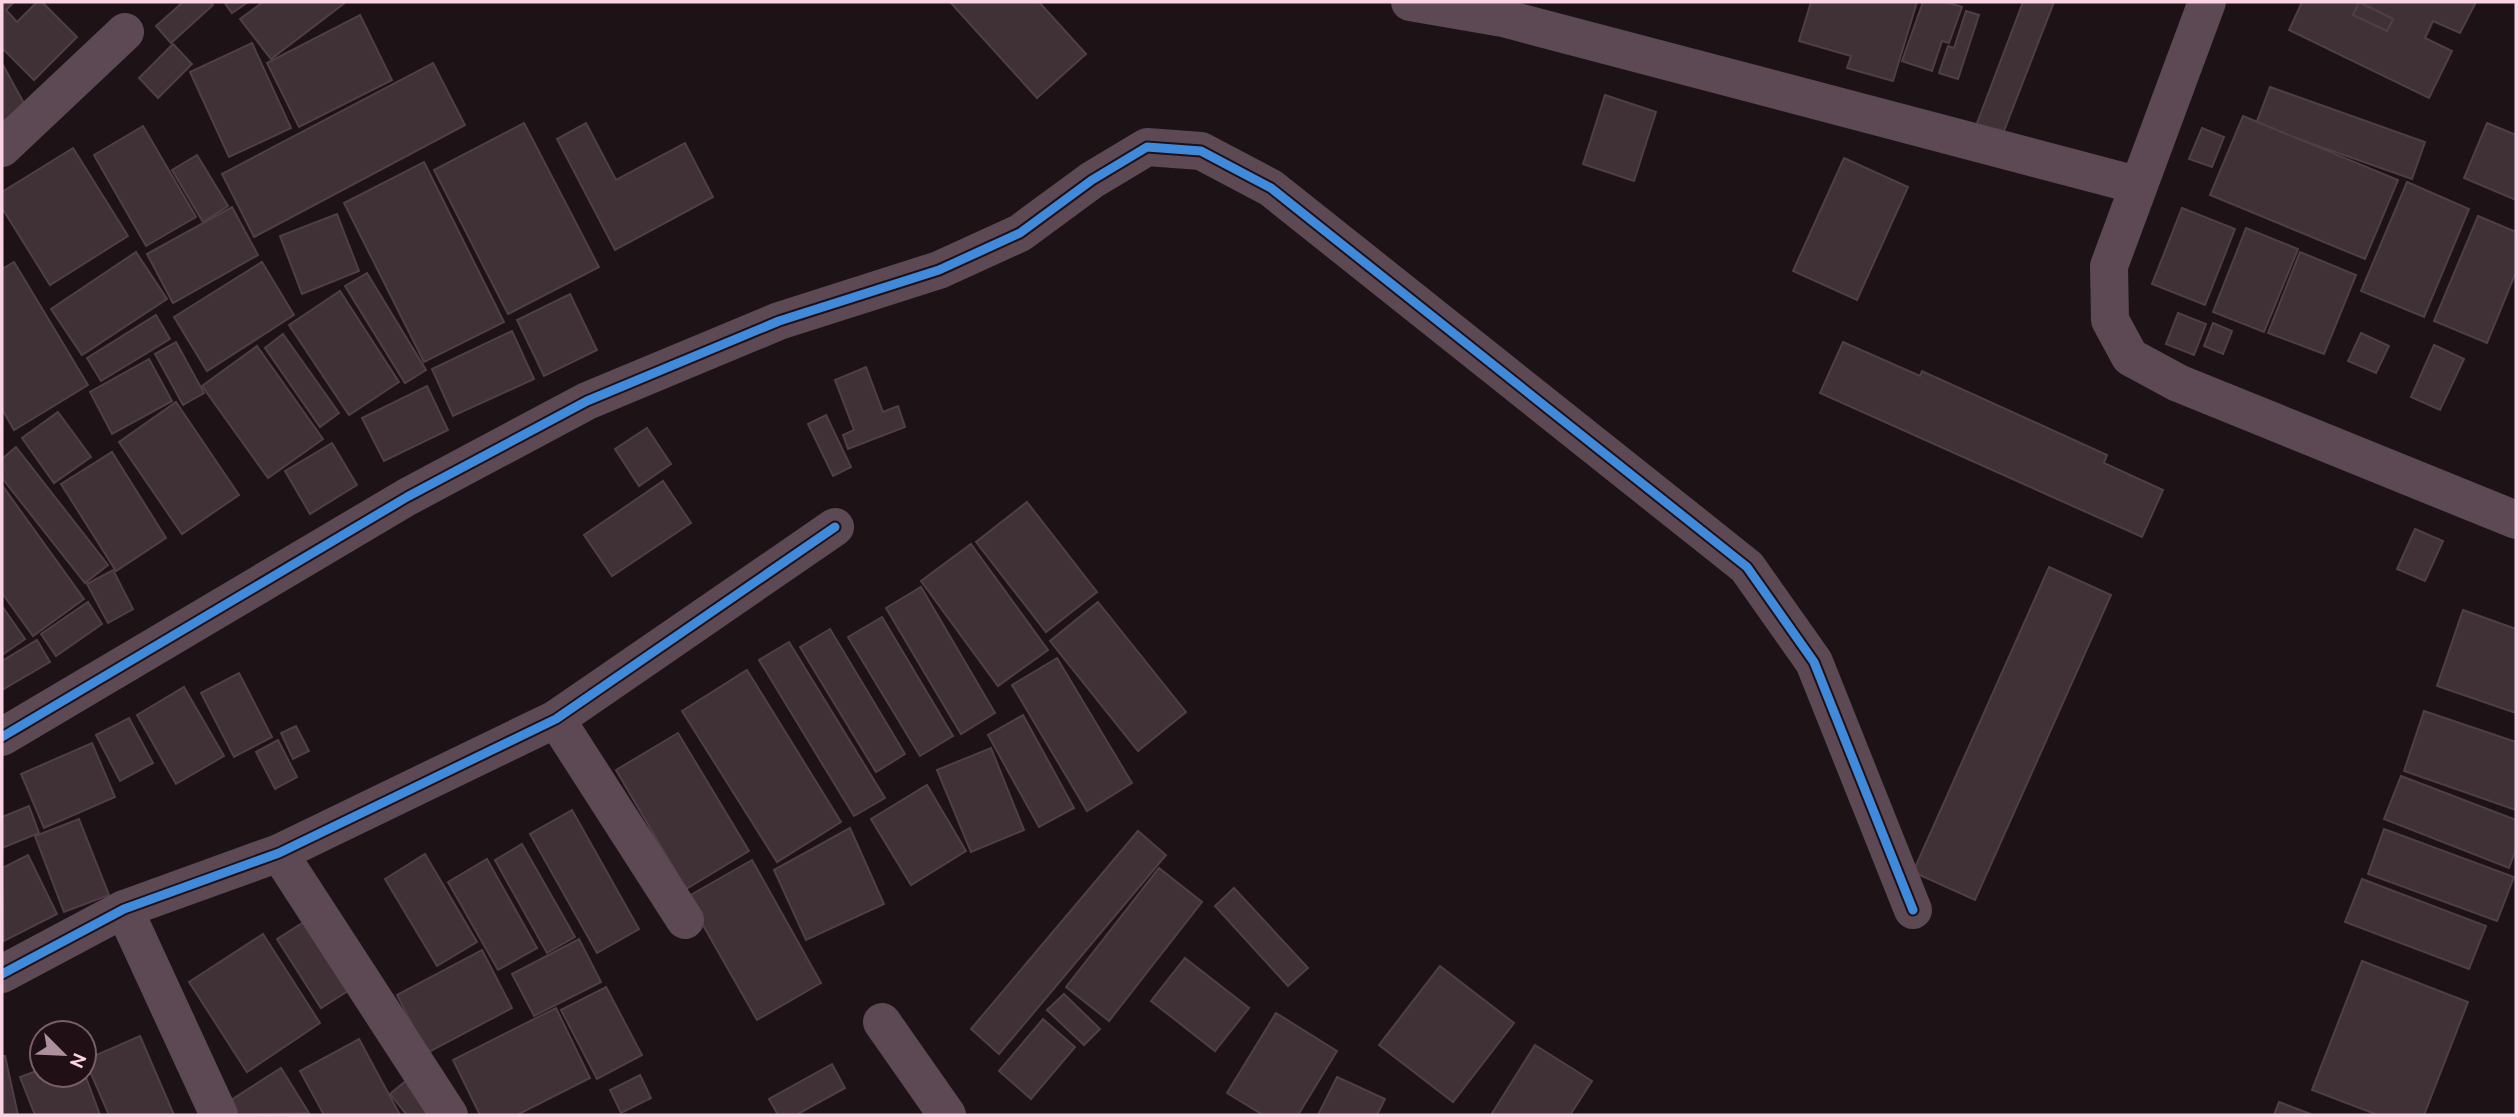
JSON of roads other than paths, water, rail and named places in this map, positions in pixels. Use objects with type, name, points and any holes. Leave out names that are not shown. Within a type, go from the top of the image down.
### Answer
[{"type":"street","points":[[1409,2],[1503,18],[2137,185]]},
{"type":"street","points":[[2207,2],[2109,266],[2110,320],[2130,357],[2178,383],[2516,520]]},
{"type":"street","points":[[2,148],[125,32]]},
{"type":"street","points":[[2,737],[407,497],[587,401],[779,321],[939,270],[1020,233],[1092,180],[1147,147],[1201,151],[1271,188],[1747,567],[1814,662],[1913,910]]},
{"type":"street","points":[[2,974],[124,909],[279,853],[556,719],[835,527]]},
{"type":"street","points":[[556,719],[685,920]]},
{"type":"street","points":[[279,853],[449,1115]]},
{"type":"street","points":[[124,909],[219,1115]]},
{"type":"street","points":[[882,1022],[947,1115]]}]
